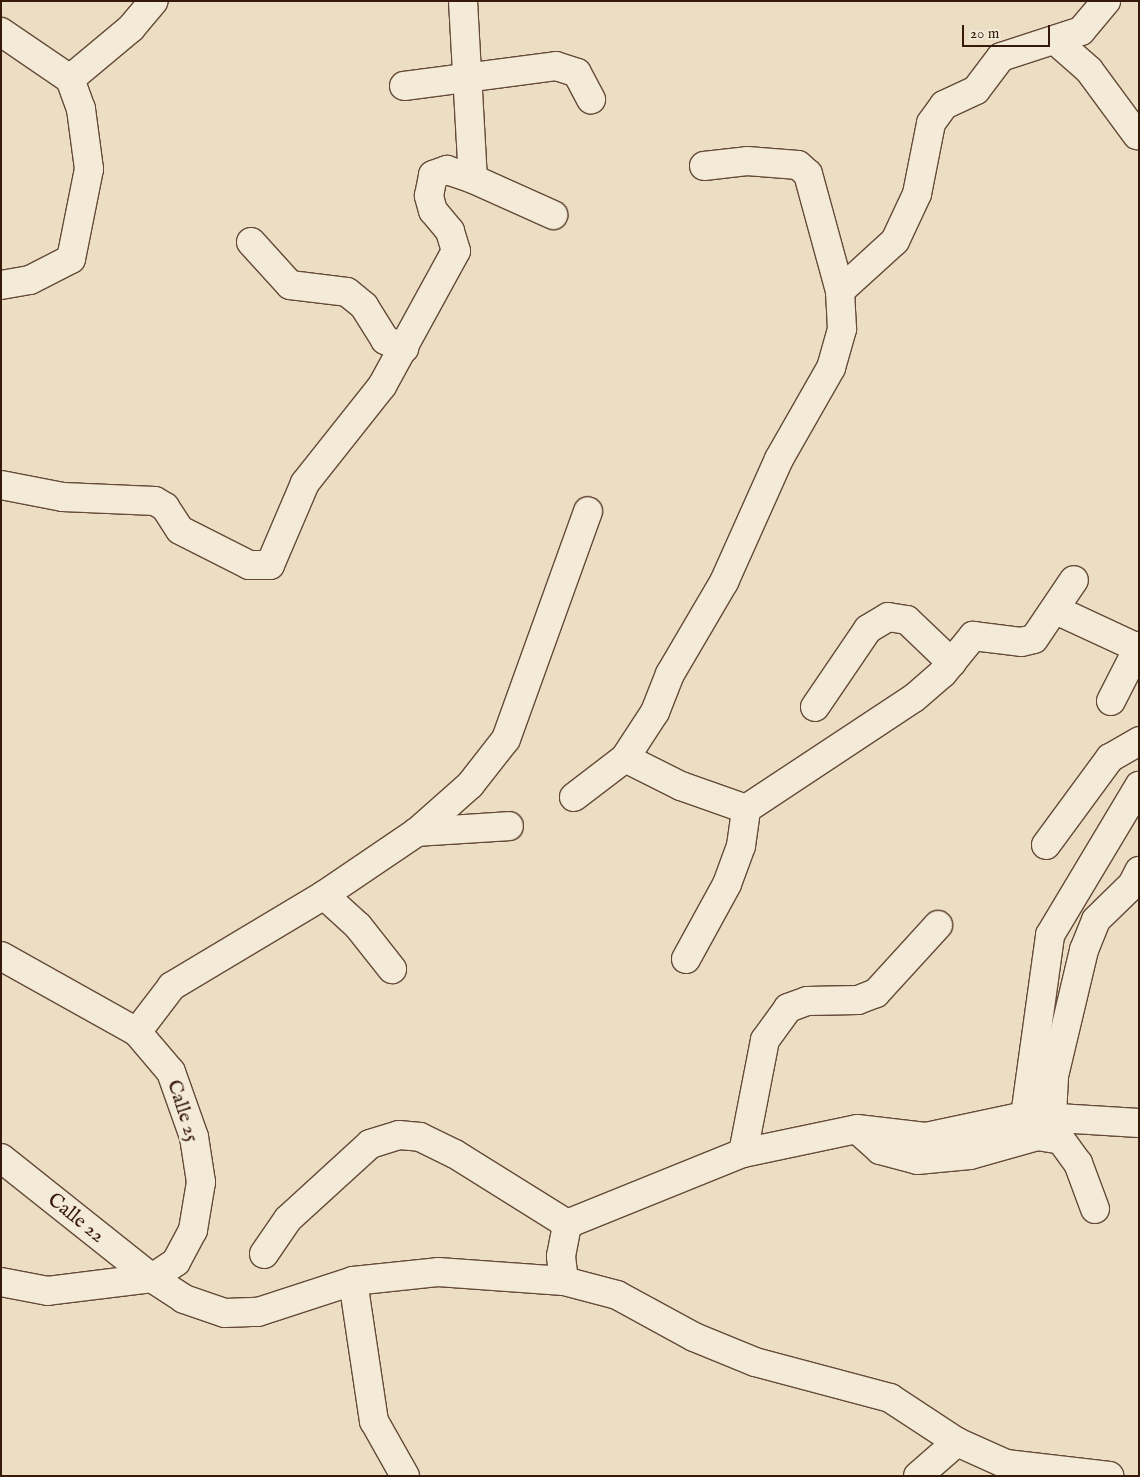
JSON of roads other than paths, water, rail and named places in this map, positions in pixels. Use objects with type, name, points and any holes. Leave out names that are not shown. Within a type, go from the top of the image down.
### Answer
[{"type":"street","points":[[70,79],[131,28],[154,1]]},
{"type":"street","points":[[463,1],[473,179]]},
{"type":"street","points":[[840,291],[895,241],[917,194],[931,123],[944,105],[976,90],[1001,57],[1015,49],[1056,41],[1081,31],[1106,1]]},
{"type":"street","points":[[1,32],[70,79],[81,109],[89,169],[71,259],[30,280],[1,285]]},
{"type":"street","points":[[1056,41],[1089,70],[1137,134]]},
{"type":"street","points":[[404,86],[468,74],[568,67],[577,73],[591,99]]},
{"type":"street","points":[[574,797],[625,758],[655,712],[670,674],[724,582],[779,459],[831,368],[842,329],[840,291],[808,174],[798,165],[788,160],[747,161],[704,166]]},
{"type":"street","points":[[1,485],[62,496],[155,502],[165,506],[180,530],[249,565],[270,565],[305,483],[382,386],[456,251],[450,231],[433,211],[429,196],[433,175],[447,170],[473,179],[553,215]]},
{"type":"street","points":[[251,242],[290,285],[347,292],[364,306],[385,340],[404,348]]},
{"type":"street","points":[[136,1032],[172,986],[324,895],[417,832],[470,785],[506,739],[588,511]]},
{"type":"street","points":[[686,959],[727,884],[741,846],[746,809],[914,698],[952,663],[973,636],[1021,642],[1034,639],[1056,610],[1074,580]]},
{"type":"street","points":[[1056,610],[1138,647],[1110,701]]},
{"type":"street","points":[[815,706],[868,629],[888,617],[908,620],[952,663]]},
{"type":"street","points":[[1046,846],[1110,758],[1139,741]]},
{"type":"street","points":[[625,758],[681,786],[746,809]]},
{"type":"street","points":[[1025,1116],[1050,935],[1139,786]]},
{"type":"street","points":[[417,832],[509,826]]},
{"type":"street","points":[[1052,1117],[1054,1076],[1084,950],[1096,920],[1132,885],[1139,871]]},
{"type":"street","points":[[324,895],[358,926],[392,969]]},
{"type":"street","points":[[742,1153],[765,1040],[788,1008],[806,1002],[858,1000],[876,993],[938,926]]},
{"type":"street","name":"Calle 25","points":[[1,956],[136,1032],[171,1072],[194,1137],[201,1182],[193,1230],[176,1262],[152,1278]]},
{"type":"street","points":[[567,1224],[742,1153],[857,1129],[926,1137],[1025,1116],[1139,1123]]},
{"type":"street","points":[[857,1129],[880,1150],[917,1160],[970,1155],[1037,1136],[1061,1140],[1078,1163],[1095,1210]]},
{"type":"street","points":[[264,1254],[288,1219],[370,1144],[399,1135],[420,1137],[456,1154],[567,1224]]},
{"type":"street","name":"Calle 22","points":[[1,1158],[152,1278],[184,1299],[225,1313],[258,1312],[353,1281],[438,1272],[564,1281],[617,1295],[694,1337],[755,1362],[890,1398],[957,1442],[1006,1464],[1109,1476]]},
{"type":"street","points":[[564,1281],[561,1256],[567,1224]]},
{"type":"street","points":[[1,1282],[48,1291],[152,1278]]},
{"type":"street","points":[[353,1281],[374,1421],[405,1476]]},
{"type":"street","points":[[927,1472],[957,1442]]}]
